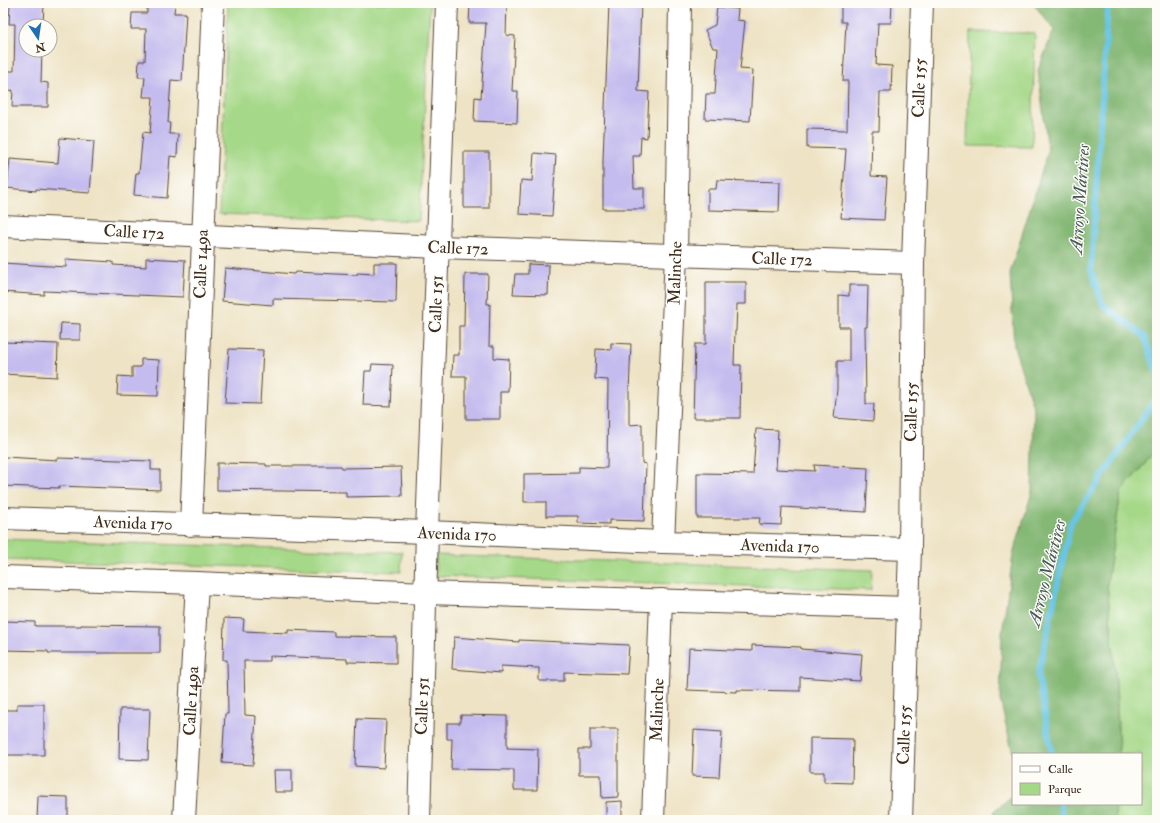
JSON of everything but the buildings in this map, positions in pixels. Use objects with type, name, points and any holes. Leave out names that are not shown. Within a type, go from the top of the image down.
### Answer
[{"type":"street","name":"Calle 149a","points":[[191,525],[212,3]]},
{"type":"street","name":"Calle 151","points":[[427,532],[447,3]]},
{"type":"street","name":"Malinche","points":[[663,542],[676,255],[680,3]]},
{"type":"street","name":"Calle 155","points":[[901,820],[910,549],[913,263],[922,3]]},
{"type":"street","name":"Calle 172","points":[[3,226],[438,247],[913,263]]},
{"type":"street","name":"Avenida 170","points":[[3,518],[427,532],[663,542],[910,549]]},
{"type":"street","points":[[426,593],[427,532]]},
{"type":"street","points":[[3,577],[197,583],[426,593],[908,608]]},
{"type":"street","name":"Calle 149a","points":[[184,820],[197,583]]},
{"type":"street","name":"Calle 151","points":[[419,820],[426,593]]},
{"type":"street","name":"Malinche","points":[[653,820],[661,600]]},
{"type":"green space","points":[[228,3],[430,3],[419,221],[219,214]]},
{"type":"green space","points":[[1033,3],[1157,3],[1157,449],[1121,492],[1107,583],[1116,683],[1119,753],[1013,753],[1000,700],[1002,634],[1013,555],[1032,492],[1034,410],[1014,346],[1010,273],[1048,151],[1038,70],[1054,30]]},
{"type":"green space","points":[[970,32],[1035,33],[1032,147],[967,146]]},
{"type":"green space","points":[[1157,449],[1157,820],[1115,820],[1116,805],[1142,805],[1142,753],[1119,753],[1116,683],[1107,583],[1121,492]]},
{"type":"green space","points":[[3,539],[402,552],[401,572],[3,559]]},
{"type":"green space","points":[[436,555],[872,570],[871,590],[436,576]]},
{"type":"green space","points":[[1012,796],[1012,805],[1116,805],[1115,820],[993,820],[995,810]]},
{"type":"waterway","name":"Arroyo Mártires","points":[[1108,3],[1091,270],[1103,305],[1144,336],[1157,373]]},
{"type":"waterway","name":"Arroyo Mártires","points":[[1052,753],[1038,675],[1071,522],[1157,397]]},
{"type":"waterway","name":"Arroyo Mártires","points":[[1061,805],[1061,820]]}]
